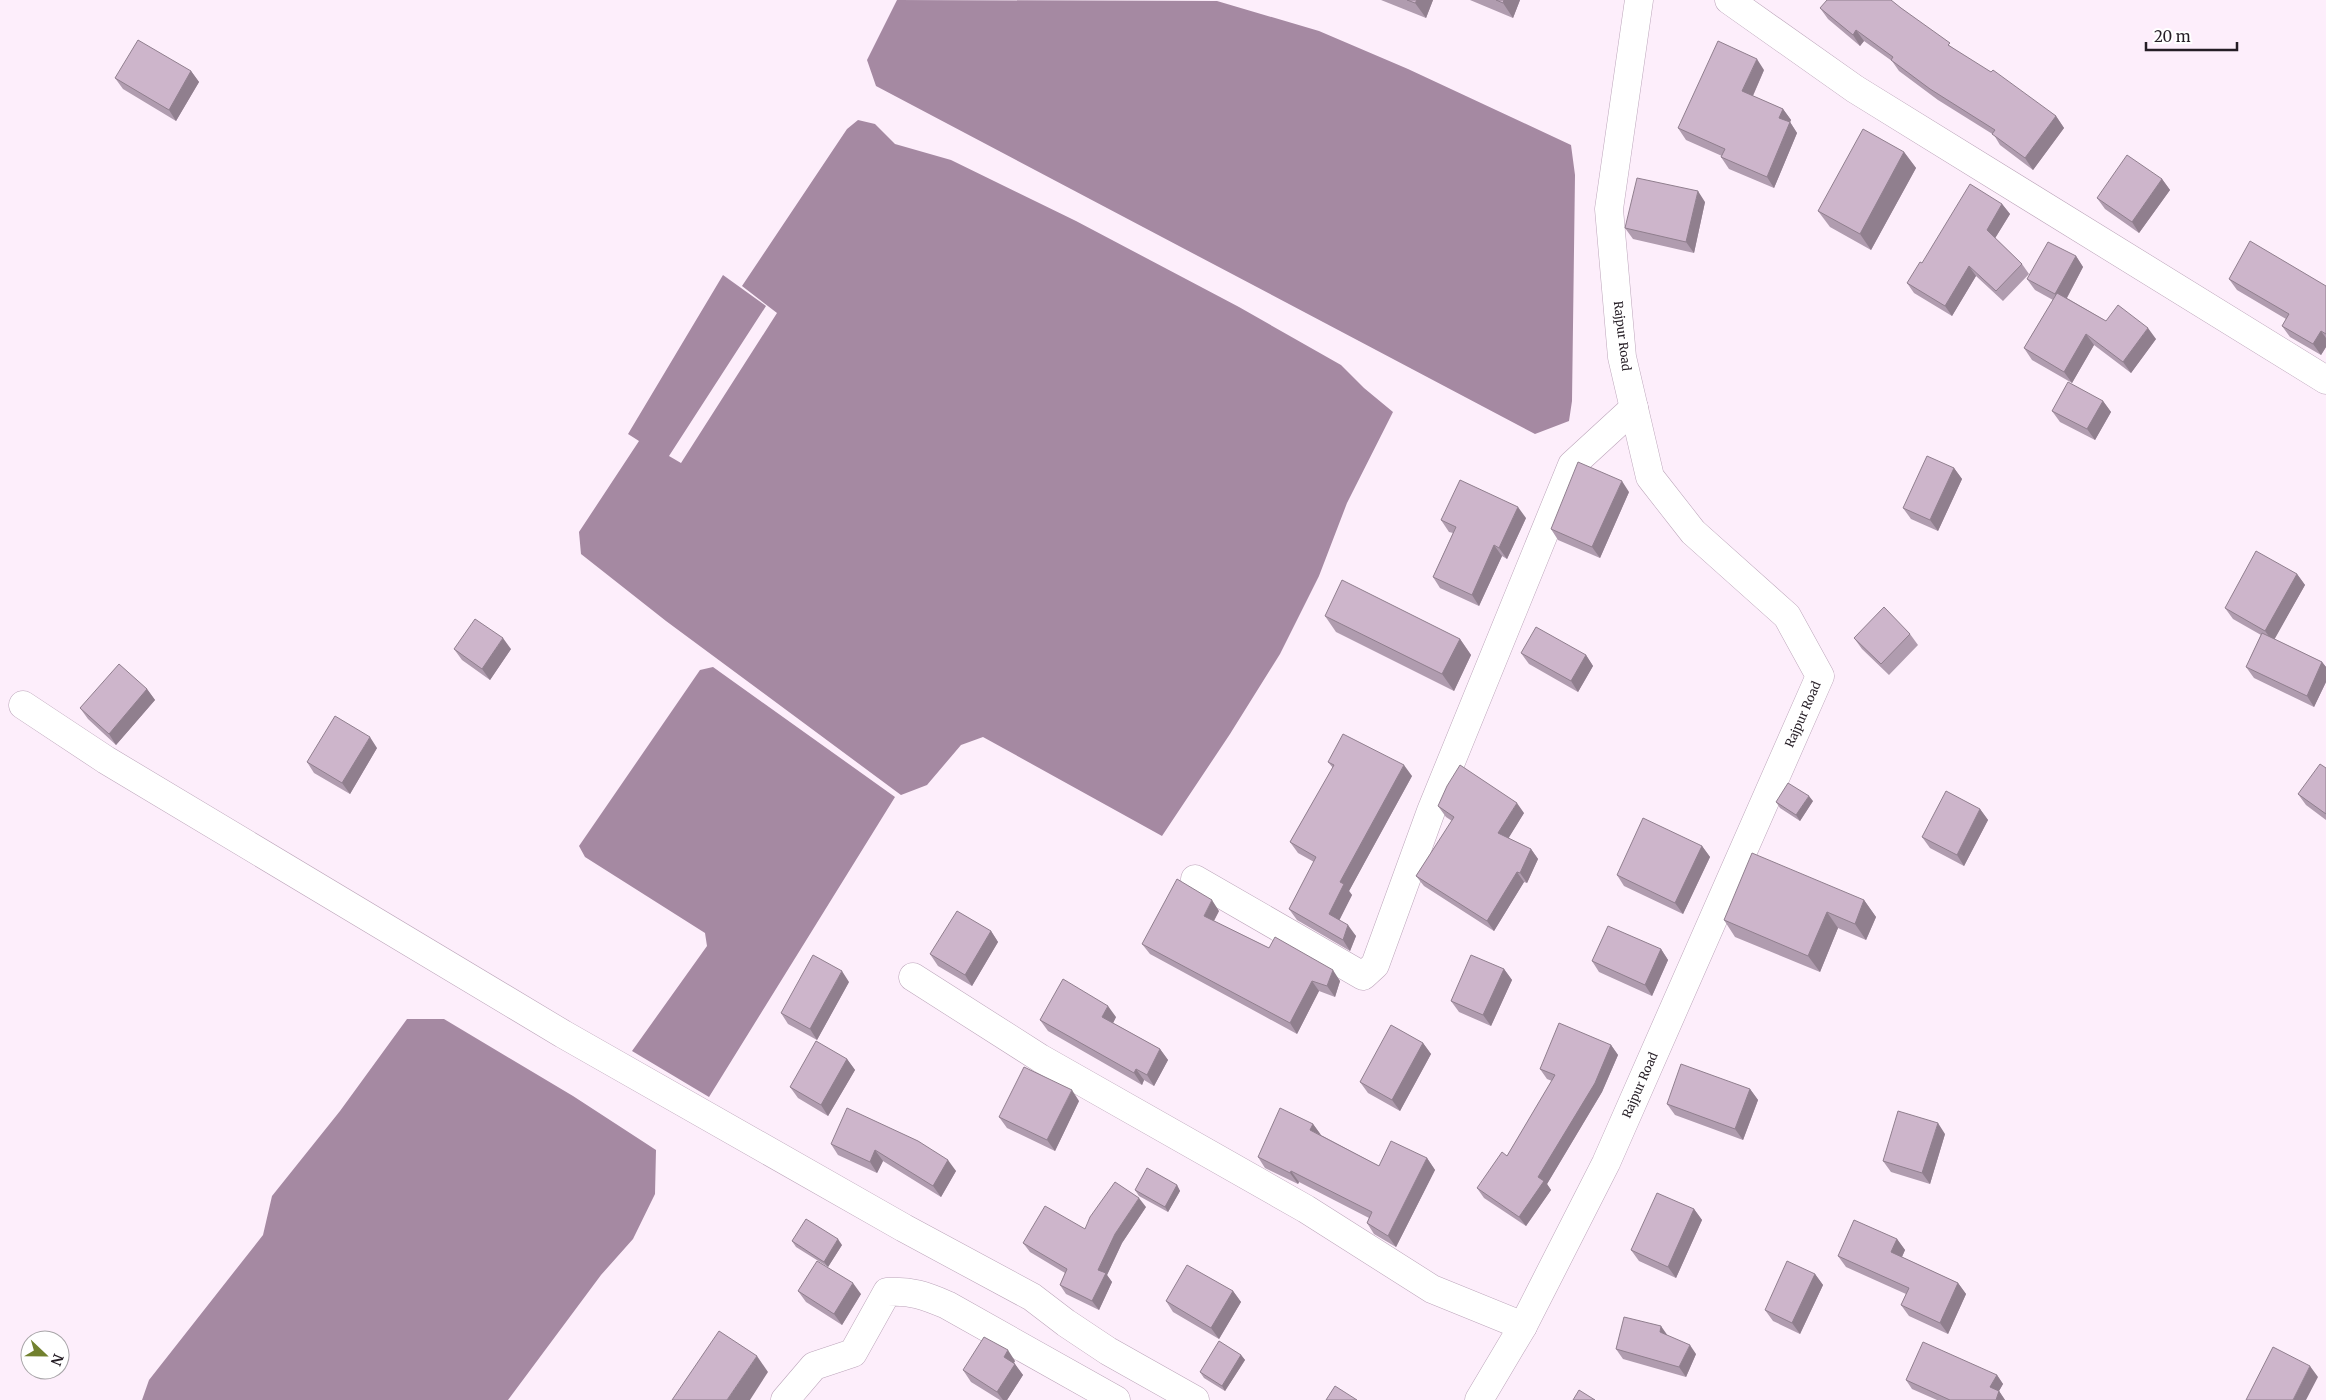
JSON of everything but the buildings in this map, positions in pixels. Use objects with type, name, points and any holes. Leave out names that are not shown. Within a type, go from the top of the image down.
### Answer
[{"type":"street","name":"Rajpur Road","points":[[1479,1400],[1523,1326],[1606,1163],[1820,676],[1787,616],[1693,532],[1650,477],[1622,357],[1609,209],[1639,0]]},
{"type":"street","points":[[1729,0],[1855,88],[2323,375]]},
{"type":"street","points":[[1195,878],[1363,976],[1375,965],[1431,811],[1572,465],[1634,408]]},
{"type":"street","points":[[23,705],[106,760],[563,1034],[904,1228],[1032,1296],[1066,1323],[1108,1351],[1195,1400]]},
{"type":"street","points":[[914,977],[1040,1058],[1306,1209],[1432,1289],[1523,1326]]},
{"type":"street","points":[[785,1400],[814,1366],[853,1353],[887,1292],[900,1291],[918,1293],[947,1305],[1000,1333],[1116,1400]]},
{"type":"shaded area","points":[[897,0],[1217,1],[1319,31],[1408,69],[1571,145],[1575,175],[1572,401],[1569,421],[1535,434],[876,86],[867,60]]},
{"type":"shaded area","points":[[858,120],[875,124],[895,144],[951,160],[1076,221],[1239,307],[1341,365],[1364,388],[1393,412],[1347,503],[1319,576],[1280,654],[1230,734],[1162,836],[983,737],[961,745],[927,785],[901,795],[666,621],[581,554],[579,532],[639,441],[628,434],[723,275],[766,306],[669,456],[681,463],[777,313],[742,286],[847,129]]},
{"type":"shaded area","points":[[713,667],[895,797],[709,1097],[632,1051],[707,946],[705,933],[585,857],[579,846],[700,670]]},
{"type":"shaded area","points":[[407,1019],[444,1019],[573,1096],[656,1150],[655,1194],[633,1239],[601,1275],[508,1400],[142,1400],[149,1380],[263,1235],[272,1196],[340,1111]]}]
